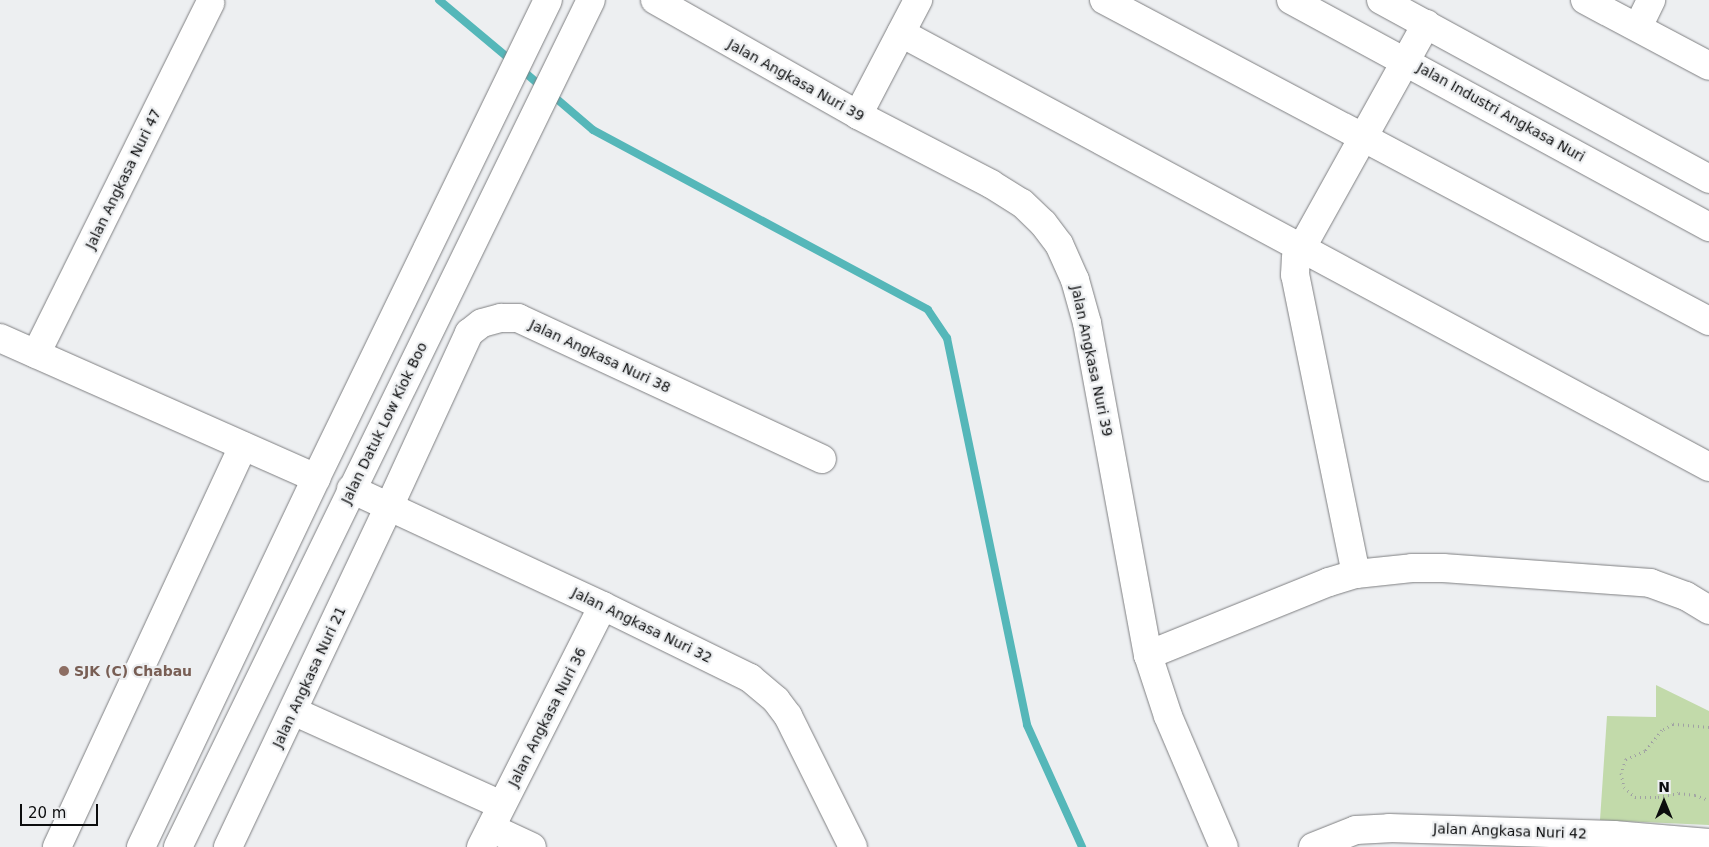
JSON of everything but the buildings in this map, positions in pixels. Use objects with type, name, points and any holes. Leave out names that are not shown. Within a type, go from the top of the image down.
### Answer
[{"type":"street","points":[[141,847],[316,478],[548,0]]},
{"type":"street","name":"Jalan Datuk Low Kiok Boo","points":[[178,847],[590,0]]},
{"type":"street","name":"Jalan Angkasa Nuri 39","points":[[655,0],[858,115],[958,165],[1022,203],[1043,223],[1059,244],[1075,280],[1087,324],[1148,655],[1168,716],[1224,847]]},
{"type":"street","points":[[858,115],[918,0]]},
{"type":"street","points":[[1104,0],[1709,321]]},
{"type":"street","name":"Jalan Industri Angkasa Nuri","points":[[1291,0],[1405,60],[1709,227]]},
{"type":"street","points":[[1381,0],[1709,179]]},
{"type":"street","points":[[1585,0],[1709,66]]},
{"type":"street","points":[[1638,27],[1651,0]]},
{"type":"street","name":"Jalan Angkasa Nuri 47","points":[[36,354],[210,3]]},
{"type":"street","points":[[1356,574],[1295,275],[1296,258],[1426,24]]},
{"type":"street","points":[[901,33],[1709,467]]},
{"type":"street","name":"Jalan Angkasa Nuri 38","points":[[389,507],[468,332],[482,323],[501,318],[518,318],[822,459]]},
{"type":"street","points":[[0,338],[316,478]]},
{"type":"street","points":[[57,847],[243,446]]},
{"type":"street","name":"Jalan Angkasa Nuri 32","points":[[351,489],[603,606],[750,678],[776,700],[788,716],[853,847]]},
{"type":"street","name":"Jalan Angkasa Nuri 21","points":[[228,847],[389,507]]},
{"type":"street","points":[[1148,655],[1307,590],[1356,574],[1412,568],[1443,568],[1650,584],[1686,596],[1709,610]]},
{"type":"street","name":"Jalan Angkasa Nuri 36","points":[[491,827],[603,606]]},
{"type":"street","points":[[293,711],[491,827],[532,847]]},
{"type":"street","name":"Jalan Angkasa Nuri 42","points":[[1313,847],[1356,830],[1389,837],[1709,842]]},
{"type":"path","points":[[1709,727],[1673,724],[1658,734],[1645,751],[1626,759],[1621,773],[1624,787],[1636,796],[1658,797],[1679,793],[1695,795],[1709,800]]},
{"type":"green space","points":[[1656,685],[1709,711],[1709,825],[1600,820],[1607,716],[1656,717]]},
{"type":"waterway","points":[[439,0],[512,61]]},
{"type":"waterway","points":[[521,69],[542,87]]},
{"type":"waterway","points":[[551,94],[593,130],[928,310],[947,338],[1027,725],[1082,847]]},
{"type":"place","name":"SJK (C) Chabau","points":[[64,671]]}]
